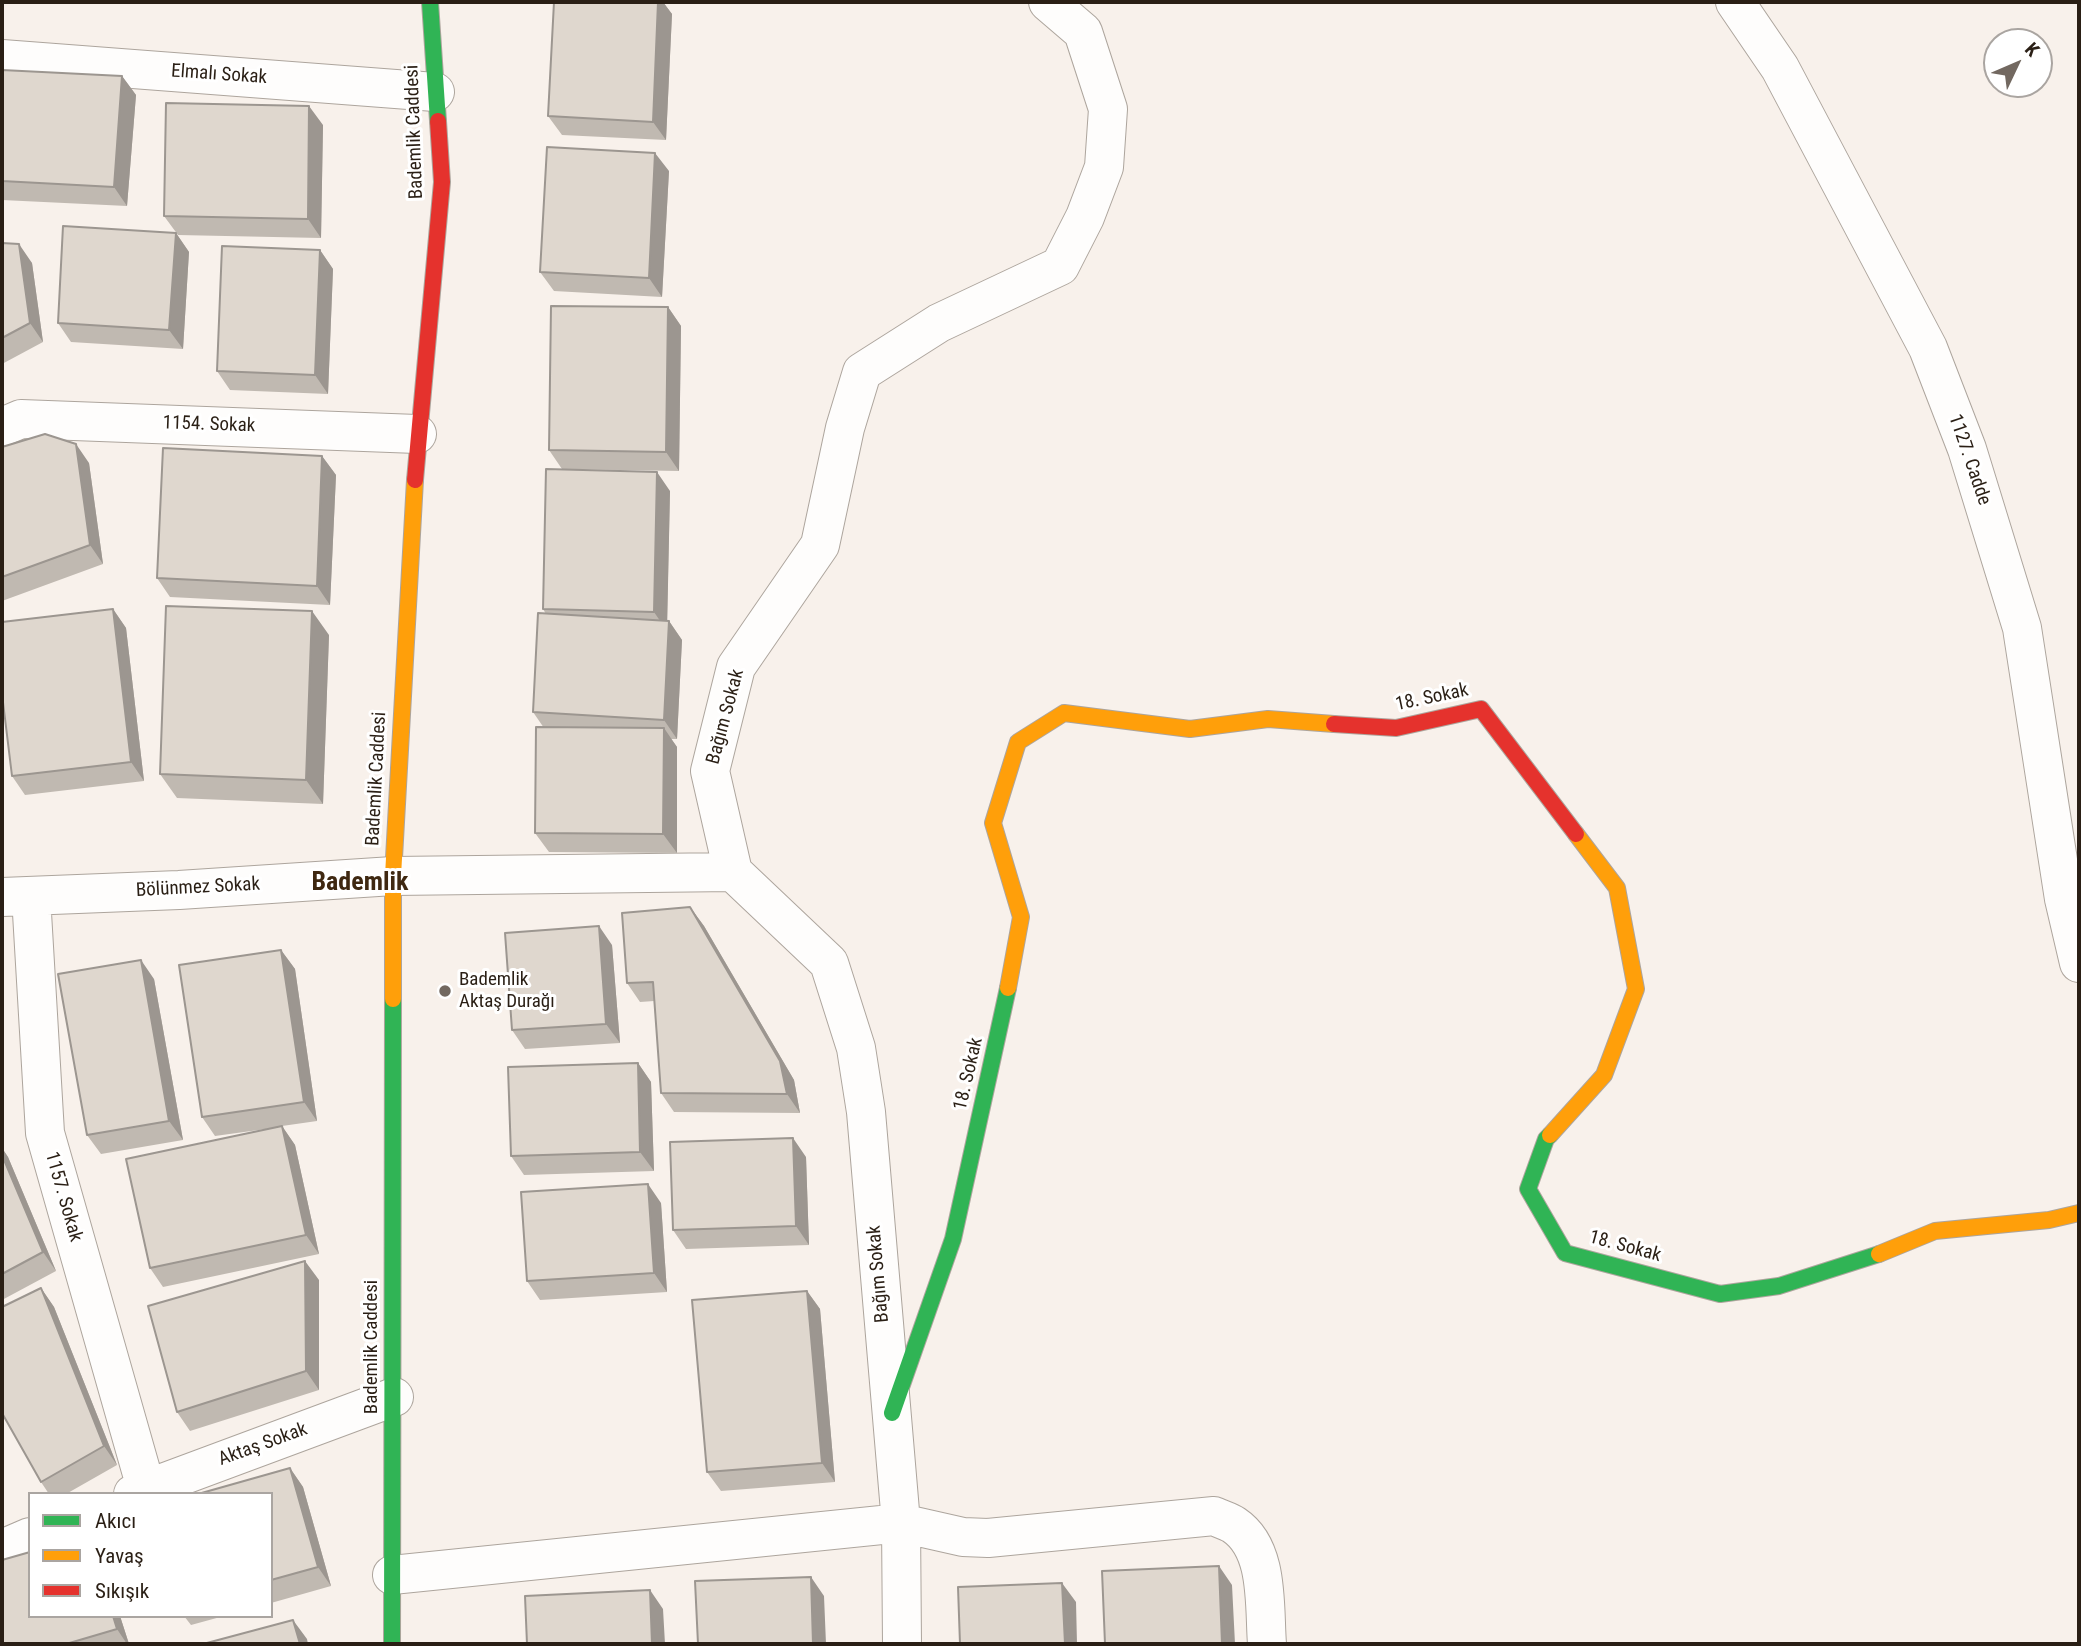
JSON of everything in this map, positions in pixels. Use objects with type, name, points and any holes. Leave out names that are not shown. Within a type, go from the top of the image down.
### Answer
[{"type":"street","name":"Bademlik Caddesi","points":[[392,1644],[393,876],[417,434],[442,182],[430,2]]},
{"type":"street","name":"Bağım Sokak","points":[[902,1644],[901,1523],[866,1112],[856,1048],[829,963],[733,872],[710,771],[736,667],[820,545],[845,428],[862,372],[939,323],[1060,266],[1085,217],[1104,167],[1108,109],[1083,32],[1048,2]]},
{"type":"street","name":"1127. Cadde","points":[[1735,2],[1780,68],[1928,348],[1967,449],[2022,628],[2064,899],[2079,962]]},
{"type":"street","name":"Elmalı Sokak","points":[[2,59],[436,92]]},
{"type":"street","name":"1154. Sokak","points":[[2,428],[21,419],[417,434]]},
{"type":"street","name":"18. Sokak","points":[[892,1413],[953,1239],[1000,1032],[1021,917],[993,823],[1017,742],[1064,713],[1190,729],[1268,719],[1396,728],[1481,709],[1617,888],[1636,989],[1604,1075],[1546,1139],[1528,1189],[1565,1253],[1720,1294],[1779,1286],[1883,1253],[1935,1231],[2049,1220],[2079,1213]]},
{"type":"street","name":"Bölünmez Sokak","points":[[16,897],[393,876],[733,872]]},
{"type":"street","name":"1157. Sokak","points":[[16,897],[45,1133],[139,1491]]},
{"type":"street","name":"Aktaş Sokak","points":[[139,1491],[394,1397]]},
{"type":"street","points":[[392,1575],[901,1523],[942,1533],[988,1538],[1214,1516],[1235,1526],[1251,1543],[1261,1568],[1267,1644]]},
{"type":"street","points":[[2,1549],[28,1538]]},
{"type":"building","points":[[554,2],[658,2],[653,122],[548,116]]},
{"type":"building","points":[[2,70],[122,76],[114,187],[2,181]]},
{"type":"building","points":[[166,103],[309,106],[308,219],[164,216]]},
{"type":"building","points":[[547,147],[655,153],[649,278],[540,272]]},
{"type":"building","points":[[63,226],[176,233],[169,330],[58,323]]},
{"type":"building","points":[[2,243],[19,244],[30,323],[2,338]]},
{"type":"building","points":[[222,246],[320,250],[315,375],[217,371]]},
{"type":"building","points":[[551,306],[668,307],[666,452],[549,450]]},
{"type":"building","points":[[45,434],[76,444],[90,545],[2,577],[2,447]]},
{"type":"building","points":[[163,448],[322,456],[317,586],[157,578]]},
{"type":"building","points":[[546,469],[657,472],[654,612],[543,609]]},
{"type":"building","points":[[166,606],[312,611],[306,780],[160,774]]},
{"type":"building","points":[[113,609],[131,762],[12,776],[2,694],[2,622]]},
{"type":"building","points":[[538,613],[669,621],[664,720],[533,712]]},
{"type":"building","points":[[536,727],[664,728],[663,834],[535,833]]},
{"type":"building","points":[[690,907],[780,1061],[787,1094],[661,1093],[653,982],[627,983],[622,913]]},
{"type":"building","points":[[599,926],[606,1024],[512,1030],[505,933]]},
{"type":"building","points":[[281,950],[304,1102],[202,1117],[179,965]]},
{"type":"building","points":[[141,960],[169,1121],[87,1135],[58,974]]},
{"type":"building","points":[[638,1063],[640,1152],[511,1156],[508,1067]]},
{"type":"building","points":[[282,1126],[306,1235],[150,1268],[126,1159]]},
{"type":"building","points":[[793,1138],[796,1226],[673,1230],[670,1142]]},
{"type":"building","points":[[2,1155],[43,1252],[2,1274]]},
{"type":"building","points":[[648,1184],[654,1273],[527,1281],[521,1192]]},
{"type":"building","points":[[305,1261],[306,1371],[177,1412],[148,1306]]},
{"type":"building","points":[[41,1288],[104,1446],[41,1482],[2,1413],[2,1307]]},
{"type":"building","points":[[807,1291],[822,1463],[707,1472],[692,1300]]},
{"type":"building","points":[[290,1468],[318,1567],[273,1579],[273,1492],[205,1492]]},
{"type":"building","points":[[28,1553],[28,1618],[114,1618],[117,1629],[66,1644],[2,1644],[2,1560]]},
{"type":"building","points":[[1219,1566],[1222,1644],[1105,1644],[1102,1571]]},
{"type":"building","points":[[811,1577],[813,1644],[698,1644],[695,1581]]},
{"type":"building","points":[[1062,1583],[1065,1644],[960,1644],[958,1587]]},
{"type":"building","points":[[650,1590],[652,1644],[527,1644],[525,1596]]},
{"type":"building","points":[[293,1620],[300,1644],[203,1644]]},
{"type":"traffic: fast","points":[[430,2],[438,121]]},
{"type":"traffic: fast","points":[[892,1413],[953,1239],[1008,988]]},
{"type":"traffic: fast","points":[[392,1644],[393,999]]},
{"type":"traffic: fast","points":[[1550,1135],[1546,1139],[1528,1189],[1565,1253],[1720,1294],[1779,1286],[1879,1254]]},
{"type":"traffic: slow","points":[[393,999],[393,876],[415,480]]},
{"type":"traffic: slow","points":[[1008,988],[1021,917],[993,823],[1018,742],[1064,713],[1190,729],[1268,719],[1334,724]]},
{"type":"traffic: slow","points":[[1550,1135],[1604,1075],[1636,989],[1617,888],[1576,834]]},
{"type":"traffic: slow","points":[[1879,1254],[1935,1231],[2049,1220],[2079,1213]]},
{"type":"traffic: jam","points":[[415,480],[442,182],[438,121]]},
{"type":"traffic: jam","points":[[1334,724],[1396,728],[1481,709],[1576,834]]},
{"type":"place","name":"Bademlik Aktaş Durağı","points":[[445,991]]},
{"type":"district","name":"Bademlik","points":[[360,883]]}]
